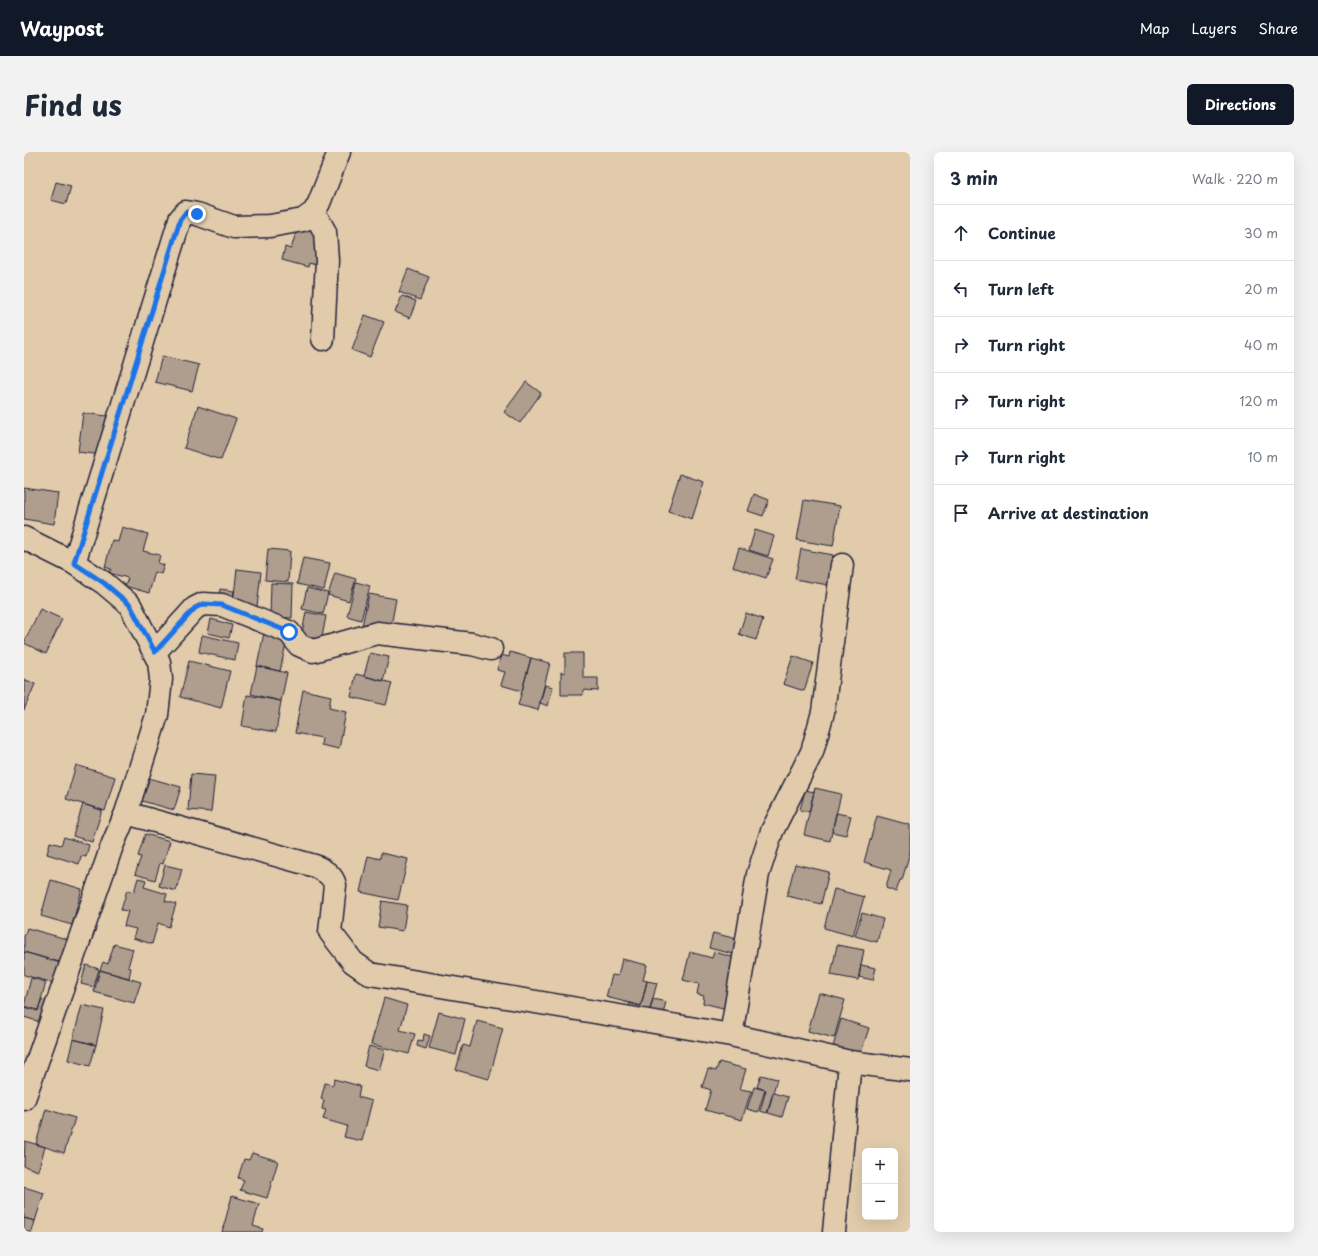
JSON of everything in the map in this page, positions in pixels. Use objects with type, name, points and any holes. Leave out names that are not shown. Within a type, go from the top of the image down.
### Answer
[{"type":"street","points":[[74,563],[180,220],[186,212],[197,214],[234,227],[270,226],[303,220],[314,212],[323,194],[339,152]]},
{"type":"street","points":[[314,212],[326,232],[328,260],[323,339]]},
{"type":"street","points":[[24,538],[74,563],[104,583],[130,605],[155,652],[159,662],[161,679],[157,715],[126,813],[32,1054],[24,1099]]},
{"type":"street","points":[[731,1035],[758,874],[772,831],[812,752],[818,734],[823,712],[842,565]]},
{"type":"street","points":[[155,652],[195,608],[203,604],[222,605],[289,632],[299,645],[313,651],[377,633],[472,644],[491,649]]},
{"type":"street","points":[[126,813],[315,866],[325,871],[333,878],[335,885],[330,932],[353,962],[370,974],[731,1035],[850,1062],[910,1070]]},
{"type":"street","points":[[834,1232],[850,1062]]},
{"type":"building","points":[[56,182],[71,186],[66,204],[51,200]]},
{"type":"building","points":[[298,226],[317,231],[314,245],[324,248],[319,266],[309,263],[308,267],[282,260],[285,247],[291,249]]},
{"type":"building","points":[[408,269],[429,277],[420,300],[399,292]]},
{"type":"building","points":[[402,296],[416,301],[410,318],[395,312]]},
{"type":"building","points":[[365,315],[384,322],[370,357],[352,350]]},
{"type":"building","points":[[162,356],[199,365],[192,391],[155,382]]},
{"type":"building","points":[[526,382],[541,393],[520,423],[504,412]]},
{"type":"building","points":[[198,406],[236,419],[221,460],[184,448]]},
{"type":"building","points":[[83,413],[107,416],[102,455],[78,452]]},
{"type":"building","points":[[680,474],[704,482],[692,519],[668,511]]},
{"type":"building","points":[[24,488],[58,493],[54,524],[24,519]]},
{"type":"building","points":[[754,494],[769,500],[763,516],[748,511]]},
{"type":"building","points":[[804,500],[840,506],[833,546],[797,540]]},
{"type":"building","points":[[122,527],[148,534],[143,551],[160,555],[158,563],[164,565],[161,574],[155,572],[149,593],[125,586],[128,578],[109,573],[111,569],[105,567],[112,540],[118,542]]},
{"type":"building","points":[[755,530],[774,536],[768,556],[749,550]]},
{"type":"building","points":[[739,548],[773,559],[766,578],[733,567]]},
{"type":"building","points":[[268,549],[290,551],[288,582],[265,580]]},
{"type":"building","points":[[801,549],[833,555],[828,585],[795,579]]},
{"type":"building","points":[[303,558],[330,563],[324,590],[297,584]]},
{"type":"building","points":[[237,569],[261,572],[257,607],[233,604]]},
{"type":"building","points":[[335,573],[356,579],[349,601],[328,595]]},
{"type":"building","points":[[356,582],[370,586],[361,620],[347,616]]},
{"type":"building","points":[[271,583],[293,584],[292,618],[270,617]]},
{"type":"building","points":[[307,588],[328,593],[323,614],[302,609]]},
{"type":"building","points":[[220,589],[234,591],[232,605],[217,603]]},
{"type":"building","points":[[369,594],[396,599],[390,632],[362,626]]},
{"type":"building","points":[[40,609],[62,619],[46,654],[24,643]]},
{"type":"building","points":[[306,612],[326,616],[321,643],[301,639]]},
{"type":"building","points":[[746,613],[763,619],[756,640],[739,634]]},
{"type":"building","points":[[211,619],[232,625],[229,638],[208,633]]},
{"type":"building","points":[[264,633],[287,639],[280,671],[257,666]]},
{"type":"building","points":[[202,635],[238,643],[235,660],[199,652]]},
{"type":"building","points":[[510,652],[531,658],[522,691],[501,685],[505,672],[497,670],[501,655],[509,657]]},
{"type":"building","points":[[370,653],[389,657],[383,681],[364,676]]},
{"type":"building","points":[[565,653],[583,653],[583,678],[598,678],[598,691],[583,690],[583,695],[561,695],[561,672],[565,673]]},
{"type":"building","points":[[793,656],[813,663],[804,691],[783,684]]},
{"type":"building","points":[[531,658],[550,663],[538,710],[518,705]]},
{"type":"building","points":[[189,661],[230,671],[221,708],[180,697]]},
{"type":"building","points":[[257,666],[287,673],[281,701],[251,694]]},
{"type":"building","points":[[356,674],[392,683],[386,705],[351,697]]},
{"type":"building","points":[[24,679],[35,684],[24,710]]},
{"type":"building","points":[[545,685],[553,687],[548,706],[540,703]]},
{"type":"building","points":[[303,690],[331,696],[329,708],[346,712],[339,749],[321,745],[322,738],[295,733]]},
{"type":"building","points":[[247,695],[281,701],[276,732],[242,726]]},
{"type":"building","points":[[76,765],[115,777],[105,811],[66,799]]},
{"type":"building","points":[[191,774],[215,776],[211,812],[188,810]]},
{"type":"building","points":[[149,778],[181,787],[174,810],[142,801]]},
{"type":"building","points":[[815,788],[841,794],[830,841],[804,835]]},
{"type":"building","points":[[805,790],[814,792],[809,812],[800,810]]},
{"type":"building","points":[[83,804],[102,810],[92,842],[73,836]]},
{"type":"building","points":[[836,813],[851,816],[846,835],[832,832]]},
{"type":"building","points":[[877,816],[910,825],[910,852],[902,880],[900,880],[896,892],[886,888],[891,870],[864,862]]},
{"type":"building","points":[[145,834],[170,841],[163,864],[160,863],[155,880],[135,874],[141,857],[138,856]]},
{"type":"building","points":[[64,837],[89,845],[86,857],[81,856],[79,864],[47,854],[50,842],[61,845]]},
{"type":"building","points":[[381,853],[408,859],[398,900],[360,892],[368,856],[380,859]]},
{"type":"building","points":[[795,864],[829,872],[821,904],[787,896]]},
{"type":"building","points":[[165,865],[182,869],[176,891],[159,886]]},
{"type":"building","points":[[138,878],[146,880],[144,887],[167,894],[165,901],[176,904],[169,927],[158,923],[152,944],[133,938],[136,929],[124,926],[128,911],[121,910],[127,890],[134,892]]},
{"type":"building","points":[[51,880],[82,889],[72,925],[41,916]]},
{"type":"building","points":[[834,889],[864,897],[853,936],[824,928]]},
{"type":"building","points":[[382,901],[407,905],[403,931],[378,927]]},
{"type":"building","points":[[862,913],[883,919],[877,942],[855,936]]},
{"type":"building","points":[[27,928],[70,940],[63,963],[24,952],[24,937]]},
{"type":"building","points":[[713,933],[741,940],[737,955],[709,948]]},
{"type":"building","points":[[114,944],[133,949],[128,967],[131,968],[129,978],[100,970],[103,962],[108,964]]},
{"type":"building","points":[[837,945],[864,950],[858,980],[831,975]]},
{"type":"building","points":[[24,952],[60,963],[54,983],[24,975]]},
{"type":"building","points":[[690,952],[712,958],[714,952],[740,959],[727,1009],[703,1003],[704,996],[697,994],[699,984],[683,980]]},
{"type":"building","points":[[622,959],[647,965],[643,980],[647,981],[641,1006],[606,997],[612,975],[618,976]]},
{"type":"building","points":[[86,965],[99,969],[94,987],[81,984]]},
{"type":"building","points":[[861,965],[876,968],[873,980],[859,977]]},
{"type":"building","points":[[100,970],[141,982],[134,1003],[94,992]]},
{"type":"building","points":[[31,978],[46,982],[38,1010],[24,1006]]},
{"type":"building","points":[[647,981],[657,983],[648,1016],[628,1011],[630,1003],[641,1006]]},
{"type":"building","points":[[819,993],[845,1000],[834,1038],[808,1031]]},
{"type":"building","points":[[384,998],[407,1005],[400,1030],[415,1034],[409,1054],[371,1044]]},
{"type":"building","points":[[42,999],[50,1001],[44,1023],[24,1017],[24,1007],[38,1011]]},
{"type":"building","points":[[653,999],[666,1002],[662,1017],[649,1014]]},
{"type":"building","points":[[82,1005],[104,1010],[96,1045],[73,1039]]},
{"type":"building","points":[[439,1012],[465,1019],[456,1055],[429,1048]]},
{"type":"building","points":[[841,1019],[869,1028],[859,1059],[832,1050]]},
{"type":"building","points":[[477,1021],[503,1028],[489,1079],[456,1070],[463,1045],[470,1047]]},
{"type":"building","points":[[424,1034],[430,1036],[426,1049],[417,1046],[418,1040],[423,1041]]},
{"type":"building","points":[[73,1039],[96,1045],[90,1066],[68,1060]]},
{"type":"building","points":[[369,1046],[385,1050],[379,1070],[364,1066]]},
{"type":"building","points":[[719,1062],[746,1069],[740,1089],[751,1091],[742,1120],[705,1110],[711,1090],[702,1087],[708,1069],[716,1071]]},
{"type":"building","points":[[761,1075],[777,1079],[767,1113],[760,1111],[766,1090],[757,1087]]},
{"type":"building","points":[[334,1079],[360,1086],[358,1097],[372,1101],[362,1141],[344,1137],[347,1126],[323,1119],[326,1110],[322,1109],[324,1100],[321,1099],[325,1083],[333,1085]]},
{"type":"building","points":[[754,1087],[765,1090],[758,1112],[747,1109]]},
{"type":"building","points":[[773,1093],[788,1097],[782,1117],[768,1113]]},
{"type":"building","points":[[46,1109],[75,1118],[64,1153],[36,1144]]},
{"type":"building","points":[[25,1141],[45,1147],[38,1171],[24,1166]]},
{"type":"building","points":[[252,1153],[278,1161],[267,1198],[240,1190],[244,1180],[238,1178],[244,1159],[249,1160]]},
{"type":"building","points":[[24,1187],[44,1193],[35,1221],[24,1218]]},
{"type":"building","points":[[232,1196],[259,1204],[253,1226],[263,1229],[262,1232],[222,1232]]},
{"type":"building","points":[[24,1218],[35,1221],[32,1232],[24,1232]]},
{"type":"route","points":[[197,214],[186,212],[180,220],[74,563],[104,583],[130,605],[155,652],[195,608],[203,604],[222,605],[289,632]]}]
